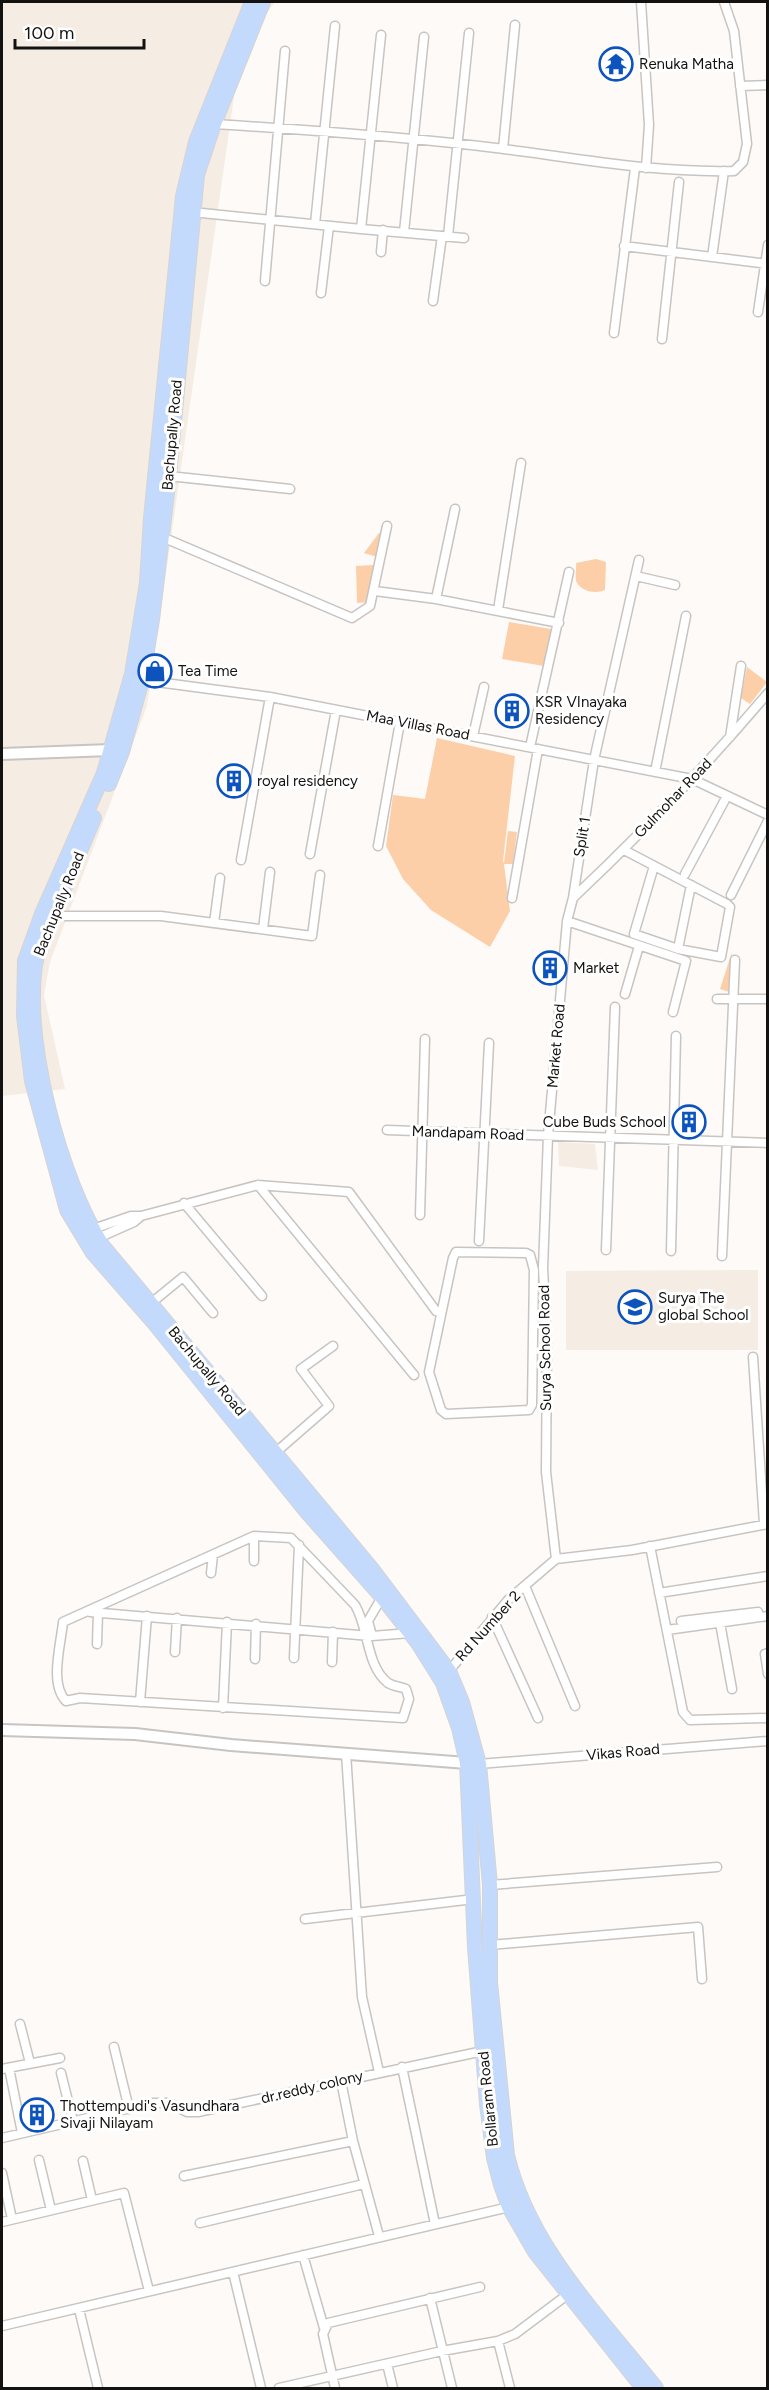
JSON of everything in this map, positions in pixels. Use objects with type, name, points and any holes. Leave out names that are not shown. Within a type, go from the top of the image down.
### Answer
[{"type":"main road","name":"Bachupally Road","points":[[252,2],[196,142],[183,196],[151,518],[147,583],[132,674],[104,773],[42,914],[25,961],[23,993],[26,1043],[50,1155],[67,1210],[93,1253],[352,1555],[448,1671],[462,1702],[473,1764]]},
{"type":"main road","name":"Bachupally Road","points":[[263,2],[213,124],[197,175],[169,476],[142,680],[122,752],[35,963],[33,997],[35,1036],[51,1119],[68,1178],[95,1234],[275,1454],[410,1633],[443,1683],[473,1764]]},
{"type":"main road","name":"Bollaram Road","points":[[473,1764],[490,1885],[490,1982],[503,2119],[507,2155],[517,2192],[574,2290],[635,2370],[643,2388]]},
{"type":"main road","name":"Bollaram Road","points":[[473,1764],[474,1899],[483,2051],[494,2158],[509,2207],[535,2252],[567,2295],[635,2370],[656,2388]]},
{"type":"street","points":[[641,2],[649,125],[646,168]]},
{"type":"street","points":[[213,124],[323,131],[457,144],[635,168],[735,171],[743,162],[747,144],[735,31],[724,2]]},
{"type":"street","points":[[503,149],[515,25]]},
{"type":"street","points":[[315,224],[335,26]]},
{"type":"street","points":[[433,301],[445,236],[469,33]]},
{"type":"street","points":[[361,229],[381,35]]},
{"type":"street","points":[[404,232],[424,37]]},
{"type":"street","points":[[265,281],[285,51]]},
{"type":"street","points":[[740,86],[768,85]]},
{"type":"street","points":[[614,333],[635,168]]},
{"type":"street","points":[[712,257],[724,171]]},
{"type":"street","points":[[662,339],[679,182]]},
{"type":"street","points":[[192,212],[464,238]]},
{"type":"street","points":[[321,293],[329,226]]},
{"type":"street","points":[[381,252],[383,230]]},
{"type":"street","points":[[758,312],[768,245]]},
{"type":"street","points":[[624,246],[766,264]]},
{"type":"street","points":[[498,610],[521,463]]},
{"type":"street","points":[[169,476],[290,489]]},
{"type":"street","points":[[436,599],[455,509]]},
{"type":"street","points":[[162,537],[352,618],[370,606],[387,526]]},
{"type":"street","name":"Split 1","points":[[567,921],[573,898],[595,756],[639,560]]},
{"type":"street","points":[[512,898],[534,748],[569,572]]},
{"type":"street","points":[[636,576],[675,585]]},
{"type":"street","points":[[375,591],[436,599],[559,623]]},
{"type":"street","points":[[655,772],[686,616]]},
{"type":"street","points":[[730,738],[741,666]]},
{"type":"street","name":"Maa Villas Road","points":[[142,680],[270,697],[534,748],[595,756],[692,779],[768,815]]},
{"type":"street","points":[[473,736],[484,687]]},
{"type":"street","name":"Gulmohar Road","points":[[573,898],[624,850],[692,779],[768,693]]},
{"type":"street","points":[[241,860],[270,697]]},
{"type":"street","points":[[310,854],[336,710]]},
{"type":"street","points":[[378,846],[400,722]]},
{"type":"street","points":[[2,754],[111,750]]},
{"type":"street","points":[[685,874],[727,796]]},
{"type":"street","points":[[731,895],[768,821]]},
{"type":"street","points":[[624,850],[691,885],[730,907],[721,957],[718,959],[678,949],[634,934],[654,866]]},
{"type":"street","points":[[263,929],[270,872]]},
{"type":"street","points":[[53,916],[161,916],[312,936],[320,875]]},
{"type":"street","points":[[214,923],[220,878]]},
{"type":"street","points":[[678,949],[691,885]]},
{"type":"street","points":[[567,921],[686,961],[673,1011]]},
{"type":"street","name":"Market Road","points":[[548,1136],[567,921]]},
{"type":"street","points":[[625,994],[639,946]]},
{"type":"street","points":[[722,1256],[735,960]]},
{"type":"street","points":[[717,999],[768,999]]},
{"type":"street","points":[[606,1250],[615,1008]]},
{"type":"street","points":[[671,1251],[676,1036]]},
{"type":"street","points":[[420,1215],[425,1039]]},
{"type":"street","points":[[479,1241],[489,1043]]},
{"type":"street","name":"Mandapam Road","points":[[387,1130],[768,1143]]},
{"type":"street","name":"Surya School Road","points":[[548,1136],[538,1269],[547,1344],[546,1472],[556,1559]]},
{"type":"street","points":[[95,1234],[131,1216],[141,1216],[258,1185],[349,1192],[436,1311]]},
{"type":"street","points":[[258,1185],[414,1375]]},
{"type":"street","points":[[184,1203],[262,1296]]},
{"type":"street","points":[[456,1252],[526,1253],[530,1255],[538,1269],[531,1344],[531,1408],[529,1410],[446,1414],[441,1410],[429,1372],[454,1255],[456,1252]]},
{"type":"street","points":[[150,1304],[183,1277],[213,1313]]},
{"type":"street","points":[[531,1344],[547,1344]]},
{"type":"street","points":[[275,1454],[329,1406],[301,1369],[333,1346]]},
{"type":"street","points":[[556,1559],[650,1546],[766,1524],[753,1357]]},
{"type":"street","points":[[532,1395],[547,1395]]},
{"type":"street","points":[[254,1536],[254,1561]]},
{"type":"street","points":[[370,1636],[355,1605],[291,1538],[254,1536],[94,1612],[63,1622],[57,1677],[59,1694],[66,1701],[80,1698],[403,1718],[409,1699],[406,1689],[388,1683],[375,1666],[368,1621],[382,1597]]},
{"type":"street","points":[[294,1658],[299,1545]]},
{"type":"street","points":[[650,1546],[682,1712],[690,1720],[768,1718]]},
{"type":"street","points":[[211,1573],[213,1555]]},
{"type":"street","name":"Rd Number 2","points":[[448,1671],[492,1617],[556,1559]]},
{"type":"street","points":[[659,1593],[768,1576]]},
{"type":"street","points":[[525,1586],[575,1706]]},
{"type":"street","points":[[681,1621],[768,1611]]},
{"type":"street","points":[[94,1612],[294,1627],[370,1636],[410,1633]]},
{"type":"street","points":[[94,1612],[97,1644]]},
{"type":"street","points":[[140,1702],[147,1616]]},
{"type":"street","points":[[667,1630],[768,1616]]},
{"type":"street","points":[[492,1617],[538,1718]]},
{"type":"street","points":[[175,1652],[177,1618]]},
{"type":"street","points":[[223,1708],[226,1622]]},
{"type":"street","points":[[720,1623],[732,1689]]},
{"type":"street","points":[[255,1659],[256,1624]]},
{"type":"street","points":[[332,1662],[333,1632]]},
{"type":"street","points":[[768,1653],[765,1654],[768,1674]]},
{"type":"street","points":[[2,1730],[135,1734],[231,1745],[473,1764]]},
{"type":"street","name":"Vikas Road","points":[[473,1764],[768,1741]]},
{"type":"street","points":[[346,1753],[362,1997],[379,2072]]},
{"type":"street","points":[[490,1885],[717,1867]]},
{"type":"street","points":[[305,1919],[474,1899]]},
{"type":"street","points":[[490,1946],[698,1927],[702,1979]]},
{"type":"street","points":[[20,2024],[30,2063]]},
{"type":"street","points":[[114,2047],[129,2109]]},
{"type":"street","name":"dr.reddy colony","points":[[2,2138],[129,2109],[169,2103],[187,2112],[198,2112],[483,2051]]},
{"type":"street","points":[[22,2133],[5,2069],[60,2058]]},
{"type":"street","points":[[402,2067],[435,2224]]},
{"type":"street","points":[[61,2073],[73,2121]]},
{"type":"street","points":[[341,2081],[353,2141],[379,2236]]},
{"type":"street","points":[[184,2176],[353,2141]]},
{"type":"street","points":[[39,2160],[51,2210]]},
{"type":"street","points":[[83,2161],[92,2200]]},
{"type":"street","points":[[2,2173],[12,2219]]},
{"type":"street","points":[[200,2223],[364,2184]]},
{"type":"street","points":[[2,2222],[124,2193],[149,2291]]},
{"type":"street","points":[[2,2316],[3,2326],[509,2207]]},
{"type":"street","points":[[303,2255],[324,2328],[323,2334],[335,2388]]},
{"type":"street","points":[[233,2272],[261,2388]]},
{"type":"street","points":[[324,2328],[328,2323],[480,2287]]},
{"type":"street","points":[[279,2388],[442,2351],[498,2341],[515,2334],[567,2295]]},
{"type":"street","points":[[430,2298],[452,2388]]},
{"type":"street","points":[[79,2309],[98,2388]]},
{"type":"street","points":[[498,2341],[510,2388]]},
{"type":"street","points":[[387,2364],[393,2388]]},
{"type":"shaded area","points":[[2,2],[275,2],[241,48],[147,706],[50,962],[44,995],[65,1089],[2,1096]]},
{"type":"shaded area","points":[[379,533],[384,535],[377,557],[364,553]]},
{"type":"shaded area","points":[[596,559],[606,562],[605,590],[594,592],[586,590],[577,583],[576,563]]},
{"type":"shaded area","points":[[374,565],[370,602],[357,603],[356,566]]},
{"type":"shaded area","points":[[509,622],[551,629],[544,666],[502,659]]},
{"type":"shaded area","points":[[747,667],[767,682],[750,704],[741,698]]},
{"type":"shaded area","points":[[437,738],[515,756],[503,861],[504,863],[508,831],[517,832],[513,864],[504,864],[510,911],[490,947],[431,910],[403,879],[386,846],[393,795],[425,799]]},
{"type":"shaded area","points":[[732,952],[729,992],[720,989]]},
{"type":"shaded area","points":[[558,1142],[595,1144],[598,1170],[559,1166]]},
{"type":"shaded area","points":[[758,1270],[758,1350],[566,1350],[566,1271]]},
{"type":"place","name":"Renuka Matha","points":[[616,64]]},
{"type":"place","name":"Tea Time","points":[[155,671]]},
{"type":"place","name":"KSR VInayaka Residency","points":[[512,711]]},
{"type":"place","name":"royal residency","points":[[234,781]]},
{"type":"place","name":"Market","points":[[550,968]]},
{"type":"place","name":"Cube Buds School","points":[[689,1122]]},
{"type":"place","name":"Surya The global School","points":[[635,1307]]},
{"type":"place","name":"Thottempudi's Vasundhara Sivaji Nilayam","points":[[37,2115]]}]
